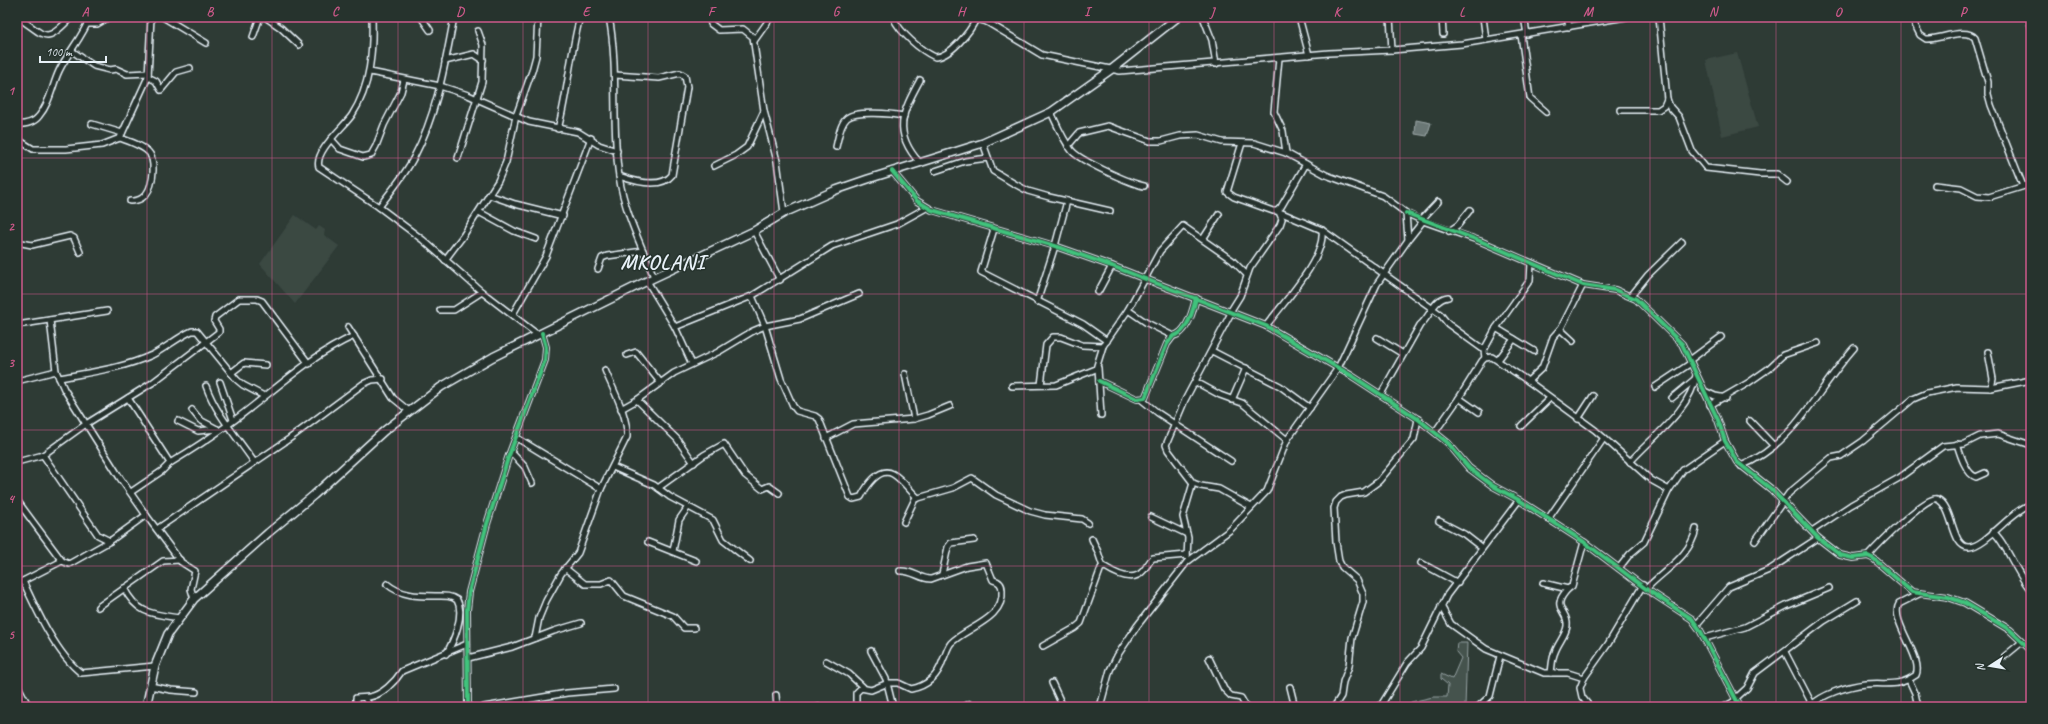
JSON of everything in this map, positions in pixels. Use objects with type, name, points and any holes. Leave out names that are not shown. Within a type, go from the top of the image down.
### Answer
[{"type":"highway","points":[[146,707],[155,666],[168,634],[194,599],[409,411],[441,387],[467,371],[654,277],[754,231],[784,213],[836,190],[983,143],[1051,112],[1112,69],[1178,17]]},
{"type":"street","points":[[17,17],[38,33],[49,36],[59,30],[71,17]]},
{"type":"street","points":[[17,154],[19,148],[17,139],[18,125],[27,124],[39,116],[51,96],[59,71],[72,51],[90,17]]},
{"type":"street","points":[[87,24],[97,24],[109,17]]},
{"type":"street","points":[[17,139],[33,149],[66,149],[102,145],[121,135],[148,75],[151,42],[150,17]]},
{"type":"street","points":[[163,17],[206,43]]},
{"type":"street","points":[[253,37],[260,17]]},
{"type":"street","points":[[265,17],[281,28],[299,45]]},
{"type":"street","points":[[372,17],[370,72],[353,114],[331,139],[319,159],[319,167],[423,240],[482,292],[540,334],[546,347],[545,360],[535,382],[487,524],[469,592],[467,610],[468,707]]},
{"type":"street","points":[[422,17],[430,30]]},
{"type":"street","points":[[378,207],[399,182],[414,158],[421,142],[440,86],[454,17]]},
{"type":"street","points":[[445,260],[479,212],[498,181],[506,162],[516,116],[536,56],[538,17]]},
{"type":"street","points":[[558,129],[580,17]]},
{"type":"street","points":[[609,17],[615,75],[619,176],[623,195],[654,277]]},
{"type":"street","points":[[709,17],[711,24],[719,30],[746,30],[753,37],[764,111],[776,154],[784,213]]},
{"type":"street","points":[[754,41],[771,17]]},
{"type":"street","points":[[894,17],[899,26],[920,48],[935,57],[943,55],[959,42],[976,19]]},
{"type":"street","points":[[969,17],[986,19],[1042,55],[1120,71],[1462,44],[1626,17]]},
{"type":"street","points":[[1203,17],[1212,40],[1216,64]]},
{"type":"street","points":[[1299,17],[1309,55]]},
{"type":"street","points":[[1390,17],[1392,50]]},
{"type":"street","points":[[1442,17],[1443,34]]},
{"type":"street","points":[[1482,17],[1486,40]]},
{"type":"street","points":[[1524,17],[1524,35],[1530,98],[1546,112]]},
{"type":"street","points":[[1567,17],[1569,27]]},
{"type":"street","points":[[1659,17],[1667,99],[1670,107],[1679,117],[1692,151],[1706,168],[1760,174],[1777,174],[1787,182]]},
{"type":"street","points":[[1911,17],[1920,35],[1926,39],[1959,34],[1970,34],[1975,38],[1988,82],[1988,94],[1991,105],[2023,186]]},
{"type":"street","points":[[2029,17],[2031,26]]},
{"type":"street","points":[[458,158],[469,120],[479,98],[482,82],[482,38],[478,31]]},
{"type":"street","points":[[72,51],[90,64],[105,69],[116,69],[127,74],[148,75],[156,81],[162,90],[176,72],[190,68]]},
{"type":"street","points":[[445,61],[474,54],[483,60]]},
{"type":"street","points":[[1279,58],[1274,112],[1283,131],[1286,153]]},
{"type":"street","points":[[370,72],[440,86],[479,98],[529,122],[578,132],[590,138],[599,145],[617,151]]},
{"type":"street","points":[[615,75],[659,78],[680,73],[685,76],[687,87],[672,175],[666,180],[653,182],[630,180],[619,176]]},
{"type":"street","points":[[331,139],[340,149],[363,157],[371,155],[401,92],[404,80]]},
{"type":"street","points":[[920,80],[907,105],[904,116],[903,139],[920,163]]},
{"type":"street","points":[[1620,110],[1658,110],[1664,106],[1667,99]]},
{"type":"street","points":[[714,166],[743,151],[747,147],[764,111]]},
{"type":"street","points":[[1051,112],[1068,146],[1077,156],[1123,180],[1144,186]]},
{"type":"street","points":[[836,147],[846,118],[850,116],[872,113],[904,116]]},
{"type":"street","points":[[92,124],[121,135],[150,154],[153,173],[150,189],[143,198],[130,201]]},
{"type":"street","points":[[1068,146],[1079,133],[1108,126],[1150,141],[1161,141],[1180,136],[1198,135],[1222,142],[1254,143],[1286,153],[1326,174],[1383,196],[1406,213],[1422,220],[1480,241],[1582,285],[1610,288],[1631,296],[1642,304],[1675,336],[1691,362],[1696,377],[1725,441],[1741,466],[1783,500],[1818,538],[1840,555],[1853,558],[1868,556],[1908,516],[1932,499],[1938,500],[1946,509],[1958,540],[1965,546],[1975,546],[2016,511],[2031,504]]},
{"type":"street","points":[[513,314],[541,266],[562,216],[590,138]]},
{"type":"street","points":[[983,143],[993,171],[1013,183],[1036,194],[1110,211]]},
{"type":"street","points":[[1242,143],[1227,192],[1234,197],[1278,212],[1322,230],[1444,317],[1450,326],[1484,350]]},
{"type":"street","points":[[935,171],[965,162],[988,158]]},
{"type":"street","points":[[1278,212],[1306,164]]},
{"type":"street","points":[[892,171],[917,201],[926,208],[1055,246],[1146,278],[1266,326],[1381,394],[1435,432],[1448,443],[1469,468],[1493,486],[1519,500],[1584,542],[1645,587],[1692,619],[1697,624],[1705,638],[1735,700],[1740,707]]},
{"type":"street","points":[[1935,185],[1961,188],[1977,196],[1989,197],[2031,184]]},
{"type":"street","points":[[489,195],[515,204],[562,216]]},
{"type":"street","points":[[1037,302],[1055,246],[1067,201]]},
{"type":"street","points":[[1100,707],[1110,670],[1117,656],[1137,626],[1187,562],[1230,530],[1263,496],[1271,483],[1280,455],[1287,440],[1338,368],[1384,274],[1422,220],[1438,202]]},
{"type":"street","points":[[675,327],[752,296],[780,280],[832,246],[897,224],[926,208]]},
{"type":"street","points":[[1449,231],[1458,225],[1470,210]]},
{"type":"street","points":[[479,212],[514,231],[536,239]]},
{"type":"street","points":[[1251,508],[1219,488],[1201,486],[1193,482],[1168,450],[1166,445],[1174,423],[1242,291],[1247,275],[1266,244],[1280,225],[1282,219],[1278,212]]},
{"type":"street","points":[[1406,213],[1408,240]]},
{"type":"street","points":[[1203,239],[1219,214]]},
{"type":"street","points":[[1101,415],[1098,368],[1103,346],[1128,310],[1160,251],[1182,227],[1186,226],[1232,260],[1247,275]]},
{"type":"street","points":[[994,229],[981,272],[1037,302],[1083,324],[1107,341]]},
{"type":"street","points":[[1266,326],[1304,277],[1322,243],[1322,230]]},
{"type":"street","points":[[754,231],[780,280]]},
{"type":"street","points":[[17,242],[32,245],[70,236],[74,238],[80,252]]},
{"type":"street","points":[[1631,296],[1648,275],[1682,242]]},
{"type":"street","points":[[598,269],[602,258],[607,256],[643,251]]},
{"type":"street","points":[[1435,432],[1485,358],[1484,350],[1496,328],[1530,280],[1531,263]]},
{"type":"street","points":[[1098,292],[1112,266]]},
{"type":"street","points":[[647,281],[675,327],[692,364]]},
{"type":"street","points":[[1528,381],[1542,368],[1552,337],[1560,329],[1582,285]]},
{"type":"street","points":[[440,310],[454,310],[482,292]]},
{"type":"street","points":[[621,409],[637,400],[660,382],[692,364],[718,352],[753,331],[765,326],[800,320],[859,294]]},
{"type":"street","points":[[752,296],[765,326],[781,379],[792,406],[798,411],[815,416],[819,419],[850,497],[853,499],[861,497],[874,478],[879,474],[889,472],[895,475],[918,498]]},
{"type":"street","points":[[1381,394],[1394,374],[1412,338],[1432,309],[1438,301],[1448,297]]},
{"type":"street","points":[[1128,310],[1147,323],[1172,336],[1178,335],[1182,331],[1196,298]]},
{"type":"street","points":[[17,462],[43,455],[86,424],[128,398],[206,342],[219,332],[220,329],[214,321],[215,317],[239,299],[257,299],[266,306],[309,364]]},
{"type":"street","points":[[17,325],[107,311]]},
{"type":"street","points":[[50,320],[56,371],[59,378],[86,424],[146,515],[180,560],[195,571],[191,590],[194,599]]},
{"type":"street","points":[[348,327],[383,379],[395,401],[409,411]]},
{"type":"street","points":[[1496,328],[1534,351]]},
{"type":"street","points":[[1560,329],[1573,341]]},
{"type":"street","points":[[59,378],[98,372],[132,363],[157,352],[192,331],[197,331],[231,373],[243,385],[264,396]]},
{"type":"street","points":[[131,492],[153,478],[170,463],[218,429],[228,425],[264,396],[309,364],[354,336]]},
{"type":"street","points":[[1142,400],[1149,392],[1167,344],[1172,336]]},
{"type":"street","points":[[1041,385],[1046,345],[1053,337],[1082,345],[1103,346]]},
{"type":"street","points":[[1655,387],[1691,362],[1721,337]]},
{"type":"street","points":[[1377,338],[1403,354]]},
{"type":"street","points":[[1498,360],[1514,339]]},
{"type":"street","points":[[1710,406],[1726,398],[1768,369],[1783,355],[1818,342]]},
{"type":"street","points":[[1741,466],[1754,460],[1774,446],[1812,405],[1826,383],[1854,348]]},
{"type":"street","points":[[1212,351],[1284,388],[1310,408]]},
{"type":"street","points":[[627,355],[636,352],[660,382]]},
{"type":"street","points":[[1988,352],[1993,379],[1991,388]]},
{"type":"street","points":[[1485,358],[1492,357],[1498,360],[1528,381],[1604,438],[1651,480],[1668,490]]},
{"type":"street","points":[[231,373],[244,363],[266,365]]},
{"type":"street","points":[[1012,386],[1056,385],[1092,372],[1098,368]]},
{"type":"street","points":[[1232,400],[1246,368]]},
{"type":"street","points":[[535,638],[539,618],[546,601],[565,568],[578,553],[601,488],[627,437],[627,431],[621,409],[605,370]]},
{"type":"street","points":[[17,381],[56,371]]},
{"type":"street","points":[[904,374],[914,419]]},
{"type":"street","points":[[1672,398],[1696,377]]},
{"type":"street","points":[[1630,462],[1674,416],[1688,395],[1696,377]]},
{"type":"street","points":[[157,529],[289,439],[363,384],[372,380],[383,379]]},
{"type":"street","points":[[1755,541],[1783,500],[1831,458],[1841,456],[1863,441],[1908,403],[1920,395],[1957,386],[1991,388],[2031,380]]},
{"type":"street","points":[[220,382],[233,420]]},
{"type":"street","points":[[1099,382],[1142,400],[1148,406],[1231,461]]},
{"type":"street","points":[[1196,382],[1232,400],[1242,403],[1287,440]]},
{"type":"street","points":[[206,386],[215,407],[254,462]]},
{"type":"street","points":[[1702,390],[1715,396],[1726,398]]},
{"type":"street","points":[[1578,419],[1593,396]]},
{"type":"street","points":[[128,398],[170,463]]},
{"type":"street","points":[[1459,398],[1479,412]]},
{"type":"street","points":[[1521,426],[1550,398]]},
{"type":"street","points":[[637,400],[677,439],[694,463]]},
{"type":"street","points":[[826,438],[853,424],[914,419],[950,406]]},
{"type":"street","points":[[192,410],[200,420],[218,429]]},
{"type":"street","points":[[1334,707],[1341,696],[1343,682],[1349,666],[1352,638],[1364,594],[1357,580],[1342,567],[1339,561],[1336,542],[1334,508],[1336,502],[1346,495],[1364,492],[1379,481],[1414,439],[1418,419]]},
{"type":"street","points":[[178,421],[198,431],[218,429]]},
{"type":"street","points":[[1750,421],[1774,446]]},
{"type":"street","points":[[1812,531],[1851,505],[1899,478],[1943,446],[1967,442],[1980,436],[1998,434],[2031,446]]},
{"type":"street","points":[[517,438],[601,488]]},
{"type":"street","points":[[1548,519],[1604,438]]},
{"type":"street","points":[[1619,568],[1630,554],[1644,542],[1668,490],[1683,470],[1725,441]]},
{"type":"street","points":[[658,488],[724,444],[749,480],[762,489],[769,486],[779,493]]},
{"type":"street","points":[[1957,444],[1961,456],[1971,475],[1976,477],[1985,473]]},
{"type":"street","points":[[511,452],[525,467],[532,483]]},
{"type":"street","points":[[43,455],[98,535],[110,541]]},
{"type":"street","points":[[613,467],[658,488],[688,507],[715,521],[723,540],[750,561]]},
{"type":"street","points":[[904,522],[912,502],[918,498],[949,489],[969,478],[974,478],[996,495],[1030,511],[1046,515],[1082,519],[1088,523]]},
{"type":"street","points":[[1187,562],[1187,534],[1183,517],[1193,482]]},
{"type":"street","points":[[1380,707],[1407,663],[1421,648],[1447,595],[1458,583],[1482,548],[1519,500]]},
{"type":"street","points":[[19,503],[62,561],[69,564],[110,541],[146,515]]},
{"type":"street","points":[[673,551],[679,520],[688,507]]},
{"type":"street","points":[[1151,517],[1187,534]]},
{"type":"street","points":[[1439,520],[1464,534],[1482,548]]},
{"type":"street","points":[[1807,526],[1823,525]]},
{"type":"street","points":[[1590,707],[1580,694],[1580,688],[1584,678],[1645,587],[1687,552],[1692,543],[1696,529]]},
{"type":"street","points":[[1993,532],[1999,538],[2023,580],[2031,590]]},
{"type":"street","points":[[1697,624],[1729,587],[1769,570],[1818,538]]},
{"type":"street","points":[[1092,539],[1103,567],[1127,577],[1136,577],[1142,573],[1153,558],[1187,555]]},
{"type":"street","points":[[942,574],[948,547],[951,543],[974,540]]},
{"type":"street","points":[[648,542],[696,561]]},
{"type":"street","points":[[1551,673],[1554,655],[1567,625],[1560,603],[1562,596],[1575,580],[1584,542]]},
{"type":"street","points":[[1868,556],[1880,564],[1907,589],[1919,594],[1948,597],[1961,602],[2006,627],[2031,650]]},
{"type":"street","points":[[98,607],[163,561],[180,560]]},
{"type":"street","points":[[17,584],[62,561]]},
{"type":"street","points":[[826,661],[849,674],[863,687],[871,690],[888,683],[898,683],[911,689],[930,681],[938,672],[950,644],[989,618],[1001,601],[1001,586],[997,581],[993,580],[986,563],[978,563],[926,579],[910,571],[900,571]]},
{"type":"street","points":[[1421,563],[1458,583]]},
{"type":"street","points":[[1043,646],[1081,623],[1097,576],[1103,567]]},
{"type":"street","points":[[565,568],[585,584],[601,584],[611,580],[624,596],[673,616],[684,628],[694,628]]},
{"type":"street","points":[[23,582],[53,638],[70,662],[81,673],[155,666]]},
{"type":"street","points":[[1543,583],[1568,589]]},
{"type":"street","points":[[387,584],[405,595],[447,596],[457,600],[460,606],[457,625],[446,654]]},
{"type":"street","points":[[124,588],[135,605],[142,610],[149,613],[179,618]]},
{"type":"street","points":[[1705,638],[1745,627],[1786,606],[1828,588]]},
{"type":"street","points":[[1785,652],[1810,706],[1828,695],[1858,685],[1892,685],[1909,680],[1918,671],[1917,662],[1904,634],[1898,607],[1919,594]]},
{"type":"street","points":[[1724,707],[1735,700],[1747,688],[1755,673],[1824,622],[1857,601]]},
{"type":"street","points":[[1441,606],[1451,624],[1458,631],[1500,656],[1534,670],[1551,673],[1568,673],[1584,678]]},
{"type":"street","points":[[468,658],[512,647],[581,623]]},
{"type":"street","points":[[2005,656],[2022,642]]},
{"type":"street","points":[[356,707],[356,698],[371,697],[382,692],[396,680],[402,671],[467,644]]},
{"type":"street","points":[[871,651],[888,683],[893,707]]},
{"type":"street","points":[[1478,707],[1490,696],[1500,656]]},
{"type":"street","points":[[1209,658],[1224,689],[1231,696],[1241,698],[1246,707]]},
{"type":"street","points":[[1909,680],[1915,693],[1918,707]]},
{"type":"street","points":[[1052,683],[1063,707]]},
{"type":"street","points":[[17,684],[29,707]]},
{"type":"street","points":[[150,686],[171,690],[196,692]]},
{"type":"street","points":[[856,707],[856,693],[863,687]]},
{"type":"street","points":[[1290,687],[1296,707]]},
{"type":"street","points":[[484,707],[567,693],[614,689]]},
{"type":"street","points":[[776,694],[777,707]]},
{"type":"street","points":[[365,698],[370,707]]},
{"type":"street","points":[[17,704],[25,700]]},
{"type":"street","points":[[819,707],[828,707]]},
{"type":"shaded area","points":[[1737,53],[1758,127],[1722,136],[1706,60]]},
{"type":"shaded area","points":[[1416,120],[1431,123],[1427,136],[1415,134]]},
{"type":"shaded area","points":[[295,215],[316,230],[319,226],[325,230],[324,235],[339,246],[295,304],[260,264]]},
{"type":"shaded area","points":[[1457,643],[1467,643],[1465,707],[1410,707],[1411,702],[1433,697],[1447,697],[1448,685],[1441,679],[1441,674],[1452,679],[1461,658],[1456,652]]},
{"type":"cycle path","points":[[892,171],[917,201],[932,210],[1055,246],[1112,266],[1266,326],[1352,376],[1418,419],[1448,443],[1469,468],[1493,486],[1519,500],[1584,542],[1646,589],[1692,619],[1700,630],[1740,707]]},
{"type":"cycle path","points":[[1406,213],[1480,241],[1583,285],[1615,290],[1636,299],[1682,344],[1718,420],[1725,441],[1737,462],[1771,489],[1818,538],[1840,555],[1853,558],[1868,556],[1874,559],[1912,592],[1948,597],[1965,603],[2010,630],[2031,650]]},
{"type":"cycle path","points":[[1099,381],[1137,399],[1145,398],[1167,344],[1173,336],[1178,334],[1186,327],[1196,298]]},
{"type":"cycle path","points":[[468,707],[467,610],[469,592],[487,524],[508,458],[545,360],[546,347],[542,333]]},
{"type":"district","name":"MKOLANI","points":[[663,262]]}]
